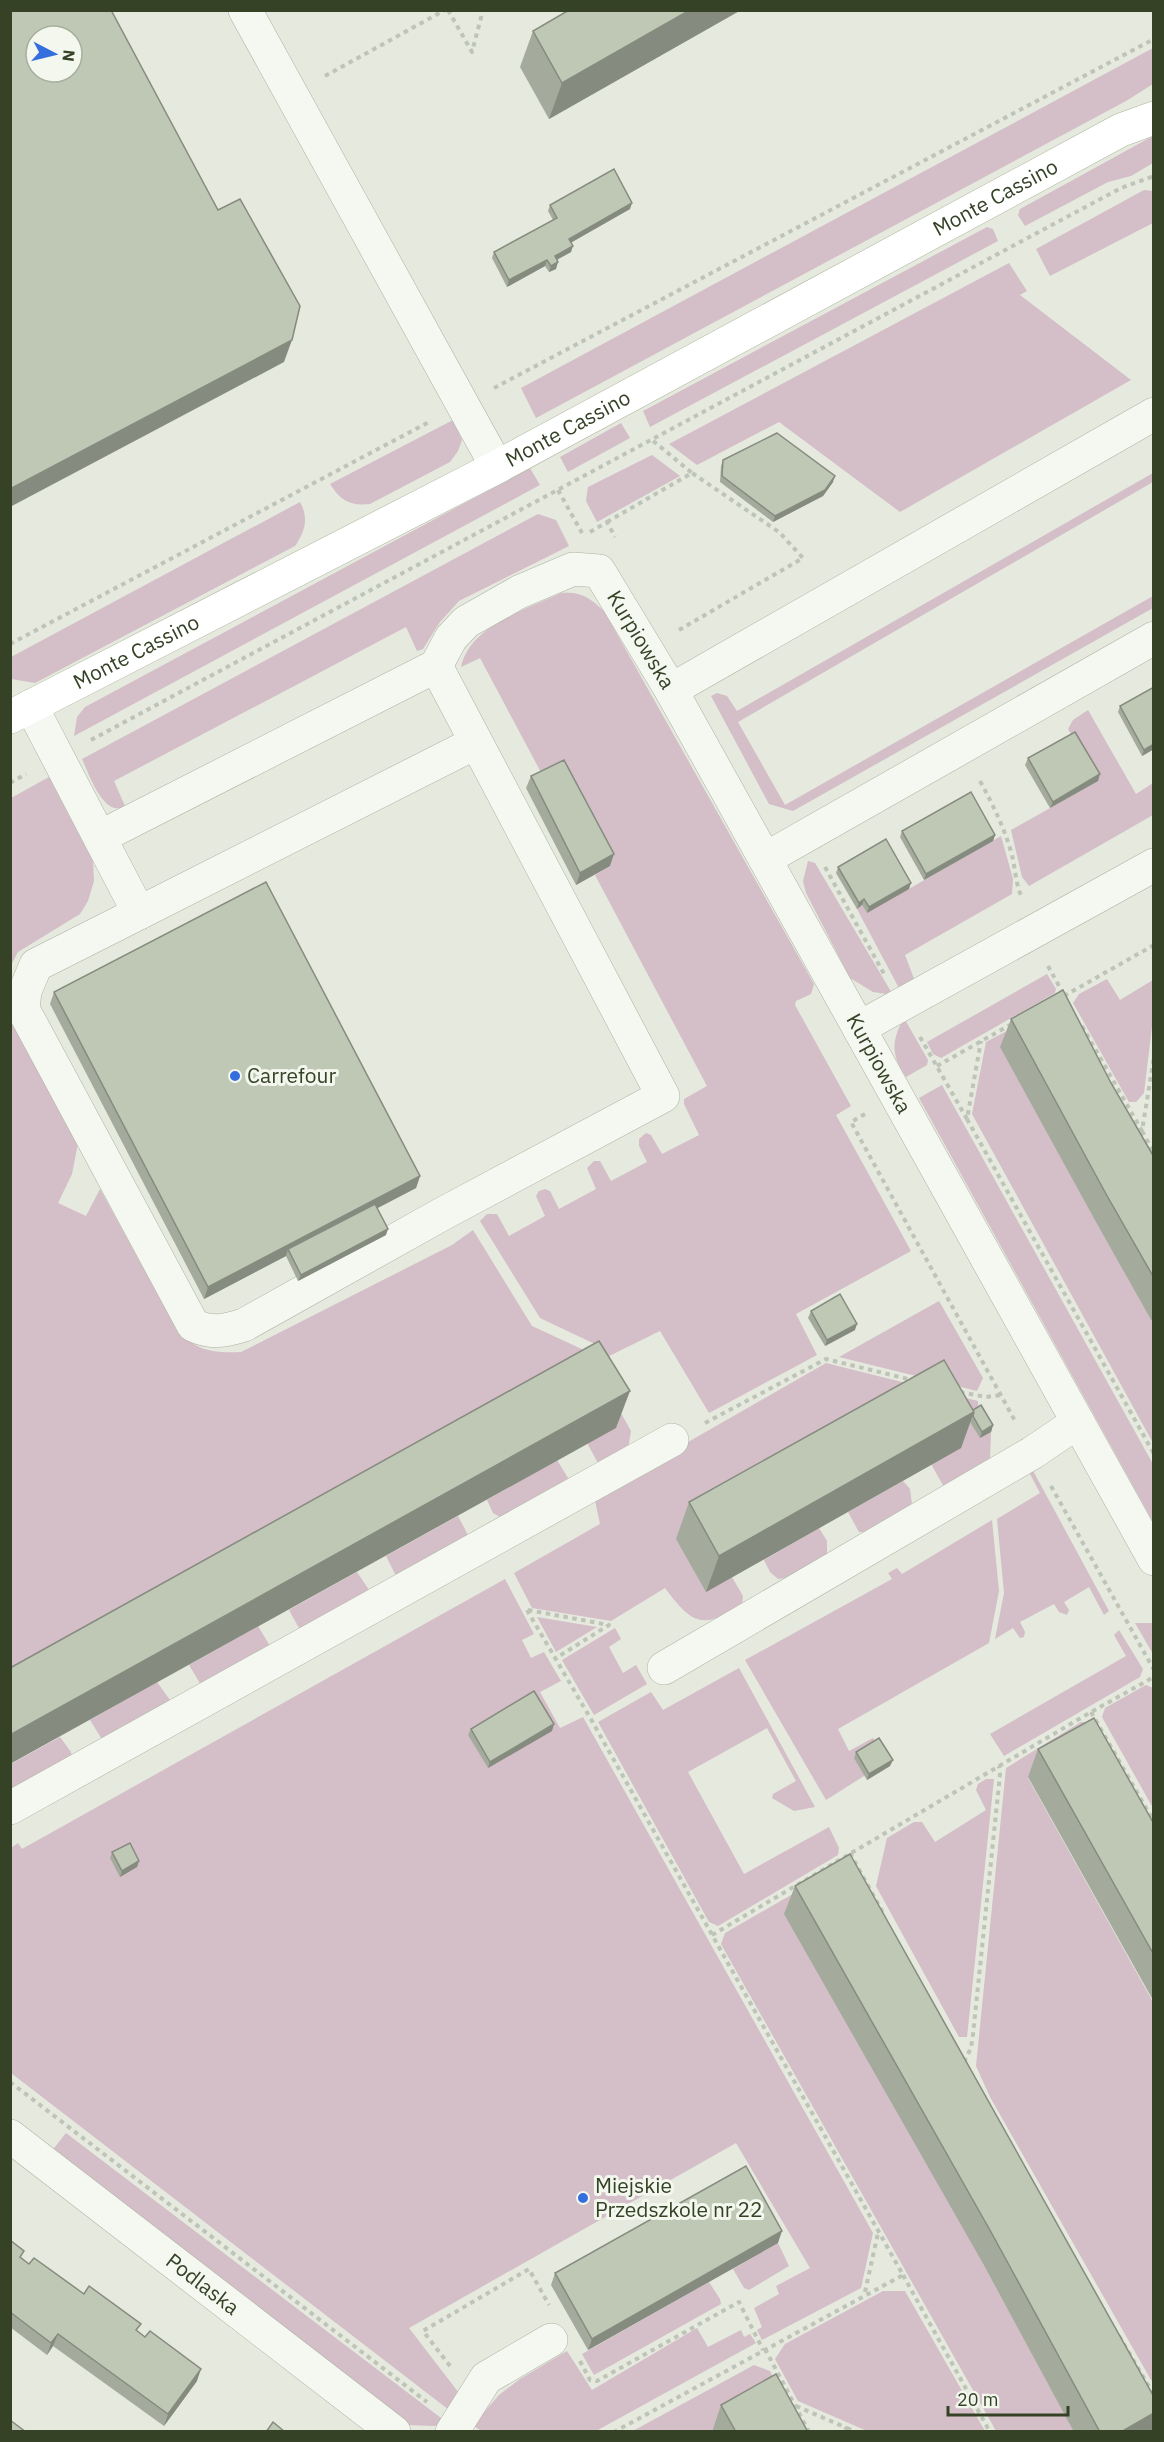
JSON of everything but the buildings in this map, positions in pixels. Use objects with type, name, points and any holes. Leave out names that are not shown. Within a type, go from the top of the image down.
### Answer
[{"type":"main road","name":"Monte Cassino","points":[[1122,130],[1154,105]]},
{"type":"main road","name":"Monte Cassino","points":[[21,711],[497,467],[1122,130],[1154,118]]},
{"type":"street","points":[[245,10],[497,467]]},
{"type":"street","points":[[671,690],[1154,414]]},
{"type":"street","name":"Kurpiowska","points":[[436,666],[451,638],[466,622],[519,592],[573,569],[599,571],[671,690],[1154,1559]]},
{"type":"street","points":[[765,860],[1154,638]]},
{"type":"street","points":[[100,837],[436,666],[663,1096],[444,1213],[244,1325],[225,1331],[206,1332],[193,1325],[23,1009],[25,991],[36,965],[475,743]]},
{"type":"street","points":[[21,711],[58,757],[139,913]]},
{"type":"street","points":[[860,1028],[1154,865]]},
{"type":"street","points":[[664,1668],[1032,1453],[1078,1422]]},
{"type":"street","points":[[10,1808],[672,1440]]},
{"type":"street","name":"Podlaska","points":[[10,2136],[394,2432]]},
{"type":"street","points":[[454,2428],[486,2378],[551,2325]]},
{"type":"path","points":[[291,94],[446,10],[472,52],[483,10]]},
{"type":"path","points":[[10,644],[1154,39]]},
{"type":"path","points":[[10,783],[1121,188],[1154,176]]},
{"type":"path","points":[[652,440],[692,473],[779,532],[803,558],[678,630]]},
{"type":"path","points":[[558,489],[583,536],[692,473]]},
{"type":"path","points":[[607,522],[618,543]]},
{"type":"path","points":[[975,771],[1002,822],[1018,876],[1018,890],[1039,929]]},
{"type":"path","points":[[822,861],[901,1005]]},
{"type":"path","points":[[1054,1001],[1154,945]]},
{"type":"path","points":[[1064,995],[1070,1005]]},
{"type":"path","points":[[1012,1024],[937,1066],[1154,1454]]},
{"type":"path","points":[[1081,1024],[1154,1152]]},
{"type":"path","points":[[967,1119],[981,1041]]},
{"type":"path","points":[[1142,1131],[1154,1057]]},
{"type":"path","points":[[897,1096],[850,1122],[1154,1670]]},
{"type":"path","points":[[725,1413],[826,1359],[917,1382]]},
{"type":"path","points":[[951,1390],[986,1397],[1001,1395]]},
{"type":"path","points":[[556,1658],[609,1625],[527,1610],[990,2432]]},
{"type":"path","points":[[712,1935],[1090,1712],[1154,1677]]},
{"type":"path","points":[[1090,1712],[1154,1822]]},
{"type":"path","points":[[964,2062],[971,2048],[973,2034],[999,1766]]},
{"type":"path","points":[[850,1853],[884,1916]]},
{"type":"path","points":[[958,2051],[969,2072]]},
{"type":"path","points":[[10,2082],[454,2428]]},
{"type":"path","points":[[865,2293],[878,2233]]},
{"type":"path","points":[[474,2398],[423,2331],[529,2269],[551,2325]]},
{"type":"path","points":[[614,2432],[865,2293],[903,2275]]},
{"type":"path","points":[[579,2360],[590,2380],[597,2381],[739,2302],[809,2432]]},
{"type":"path","points":[[1119,2336],[1154,2395]]},
{"type":"path","points":[[796,2406],[856,2432]]},
{"type":"path","points":[[840,2432],[848,2428]]},
{"type":"shaded area","points":[[1153,48],[1153,84],[1126,101],[536,418],[521,388]]},
{"type":"shaded area","points":[[1153,136],[1153,163],[1131,176],[1108,182],[1025,226],[1018,215],[1020,209]]},
{"type":"shaded area","points":[[1144,190],[1153,191],[1153,223],[1050,276],[1036,249]]},
{"type":"shaded area","points":[[987,227],[993,229],[998,241],[650,427],[643,411]]},
{"type":"shaded area","points":[[1009,263],[1027,291],[1020,295],[1131,380],[900,512],[779,422],[697,465],[669,444]]},
{"type":"shaded area","points":[[453,420],[462,440],[450,462],[370,504],[347,501],[338,495],[330,484]]},
{"type":"shaded area","points":[[621,423],[630,438],[568,472],[560,457]]},
{"type":"shaded area","points":[[652,455],[680,476],[597,522],[586,501],[588,487]]},
{"type":"shaded area","points":[[530,468],[540,485],[74,736],[77,717],[85,707]]},
{"type":"shaded area","points":[[1153,473],[1153,482],[738,722],[785,805],[1153,596],[1153,608],[793,811],[769,804],[711,696],[717,693],[727,696],[737,711]]},
{"type":"shaded area","points":[[300,502],[305,525],[295,546],[35,683],[11,679],[11,657]]},
{"type":"shaded area","points":[[538,514],[556,520],[569,546],[459,601],[440,622],[423,649],[417,651],[406,627],[114,781],[125,806],[117,808],[110,806],[98,793],[82,759]]},
{"type":"shaded area","points":[[561,593],[585,596],[604,611],[814,984],[811,994],[796,1001],[795,1005],[851,1106],[836,1115],[911,1251],[796,1314],[817,1355],[709,1413],[660,1331],[603,1359],[597,1345],[540,1318],[480,1221],[487,1214],[497,1214],[509,1236],[545,1216],[536,1196],[539,1191],[545,1189],[550,1191],[559,1209],[596,1189],[587,1168],[594,1161],[600,1161],[611,1181],[647,1162],[639,1146],[639,1139],[646,1133],[651,1135],[662,1154],[699,1135],[684,1104],[684,1099],[707,1086],[595,875],[610,866],[544,778],[480,658],[461,667],[466,652],[487,630],[516,613]]},
{"type":"shaded area","points":[[1088,710],[1136,794],[1153,783],[1153,815],[1029,886],[1022,877],[1011,830],[1098,781],[1068,729],[1073,720]]},
{"type":"shaded area","points":[[49,777],[93,861],[94,881],[88,901],[80,914],[18,952],[11,965],[11,798]]},
{"type":"shaded area","points":[[1001,836],[1013,879],[1012,894],[905,955],[916,984],[901,992],[857,909],[862,905],[867,913]]},
{"type":"shaded area","points":[[808,861],[815,863],[893,995],[873,992],[850,978],[806,893],[803,881]]},
{"type":"shaded area","points":[[1047,974],[1056,989],[1055,993],[941,1058],[933,1054],[927,1042]]},
{"type":"shaded area","points":[[1107,979],[1120,1000],[1153,980],[1153,1018],[1144,1093],[1136,1102],[1129,1102],[1073,1003],[1079,994]]},
{"type":"shaded area","points":[[1054,1006],[1153,1325],[1153,1443],[972,1114],[986,1042]]},
{"type":"shaded area","points":[[904,1018],[928,1060],[927,1065],[906,1077],[894,1048]]},
{"type":"shaded area","points":[[10,1020],[78,1143],[72,1174],[58,1203],[86,1216],[100,1189],[176,1328],[190,1342],[213,1351],[241,1352],[452,1245],[473,1230],[532,1326],[586,1351],[631,1431],[628,1449],[598,1463],[587,1443],[11,1697]]},
{"type":"shaded area","points":[[942,1085],[1153,1464],[1153,1522],[919,1098]]},
{"type":"shaded area","points":[[939,1301],[983,1378],[977,1391],[839,1357]]},
{"type":"shaded area","points":[[826,1363],[978,1401],[980,1438],[991,1432],[990,1460],[944,1487],[931,1464],[705,1592],[732,1577],[743,1596],[742,1605],[717,1618],[707,1620],[691,1616],[665,1588],[611,1621],[532,1608],[514,1573],[600,1524],[594,1496]]},
{"type":"shaded area","points":[[557,1460],[568,1478],[568,1484],[502,1518],[493,1513],[487,1500]]},
{"type":"shaded area","points":[[1031,1467],[1109,1611],[1104,1615],[1089,1587],[1064,1602],[1069,1610],[1067,1615],[1059,1612],[1054,1604],[1020,1622],[1025,1632],[1024,1637],[1020,1638],[1013,1628],[995,1639],[1004,1593],[997,1519],[1040,1493],[1028,1470]]},
{"type":"shaded area","points":[[903,1481],[910,1489],[912,1505],[864,1532],[859,1532],[848,1512]]},
{"type":"shaded area","points":[[458,1516],[469,1537],[401,1576],[395,1574],[386,1556]]},
{"type":"shaded area","points":[[992,1520],[999,1591],[989,1643],[838,1729],[849,1751],[873,1738],[877,1744],[864,1776],[826,1800],[745,1660],[892,1579],[888,1573],[897,1568],[902,1574]]},
{"type":"shaded area","points":[[819,1528],[827,1541],[827,1554],[785,1578],[778,1579],[770,1572],[764,1560]]},
{"type":"shaded area","points":[[357,1572],[369,1590],[303,1630],[299,1628],[289,1610]]},
{"type":"shaded area","points":[[505,1579],[534,1634],[522,1640],[531,1658],[544,1652],[561,1681],[540,1692],[560,1728],[583,1717],[873,2233],[861,2288],[762,2340],[757,2330],[762,2327],[754,2308],[779,2294],[776,2286],[810,2268],[736,2143],[409,2328],[462,2397],[453,2413],[11,2073],[11,1848],[18,1843],[22,1849]]},
{"type":"shaded area","points":[[537,1617],[597,1627],[556,1652]]},
{"type":"shaded area","points":[[1135,1623],[1153,1623],[1153,1654]]},
{"type":"shaded area","points":[[258,1626],[270,1646],[201,1685],[189,1665]]},
{"type":"shaded area","points":[[615,1628],[621,1639],[609,1647],[623,1673],[636,1665],[647,1684],[594,1715],[562,1660]]},
{"type":"shaded area","points":[[1119,1630],[1143,1669],[1140,1677],[1004,1756],[990,1734],[1126,1656],[1114,1635]]},
{"type":"shaded area","points":[[739,1668],[815,1807],[794,1811],[772,1798],[773,1794],[796,1781],[767,1728],[688,1772],[744,1874],[829,1827],[839,1848],[838,1855],[718,1926],[709,1922],[598,1722],[651,1692],[663,1710]]},
{"type":"shaded area","points":[[157,1682],[170,1700],[169,1705],[103,1741],[90,1720]]},
{"type":"shaded area","points":[[1146,1685],[1153,1688],[1153,1808],[1102,1717],[1105,1708]]},
{"type":"shaded area","points":[[1081,1722],[1087,1722],[1110,1760],[1028,1778],[1153,2002],[1153,2381],[990,2097],[976,2066],[1006,1768]]},
{"type":"shaded area","points":[[60,1737],[71,1752],[72,1758],[11,1798],[11,1764]]},
{"type":"shaded area","points":[[986,1779],[994,1779],[967,2037],[959,2037],[876,1886],[887,1838],[914,1822],[922,1822],[935,1842],[986,1810],[976,1790],[978,1784]]},
{"type":"shaded area","points":[[843,1865],[981,2260],[1074,2431],[996,2431],[721,1944],[725,1933]]},
{"type":"shaded area","points":[[66,2133],[445,2421],[435,2426],[405,2425],[51,2152]]},
{"type":"shaded area","points":[[778,2243],[789,2266],[749,2290],[744,2288],[733,2269]]},
{"type":"shaded area","points":[[709,2282],[721,2304],[594,2375],[582,2354]]},
{"type":"shaded area","points":[[883,2291],[905,2291],[985,2431],[867,2431],[798,2401],[775,2359],[785,2344]]},
{"type":"shaded area","points":[[697,2328],[708,2347],[741,2330],[744,2337],[750,2334],[756,2343],[596,2431],[481,2431],[473,2425],[499,2395],[520,2379],[567,2351],[592,2390]]},
{"type":"shaded area","points":[[754,2365],[770,2371],[803,2431],[631,2432]]},
{"type":"place","name":"Carrefour","points":[[235,1076]]},
{"type":"place","name":"Miejskie Przedszkole nr 22","points":[[583,2198]]}]
